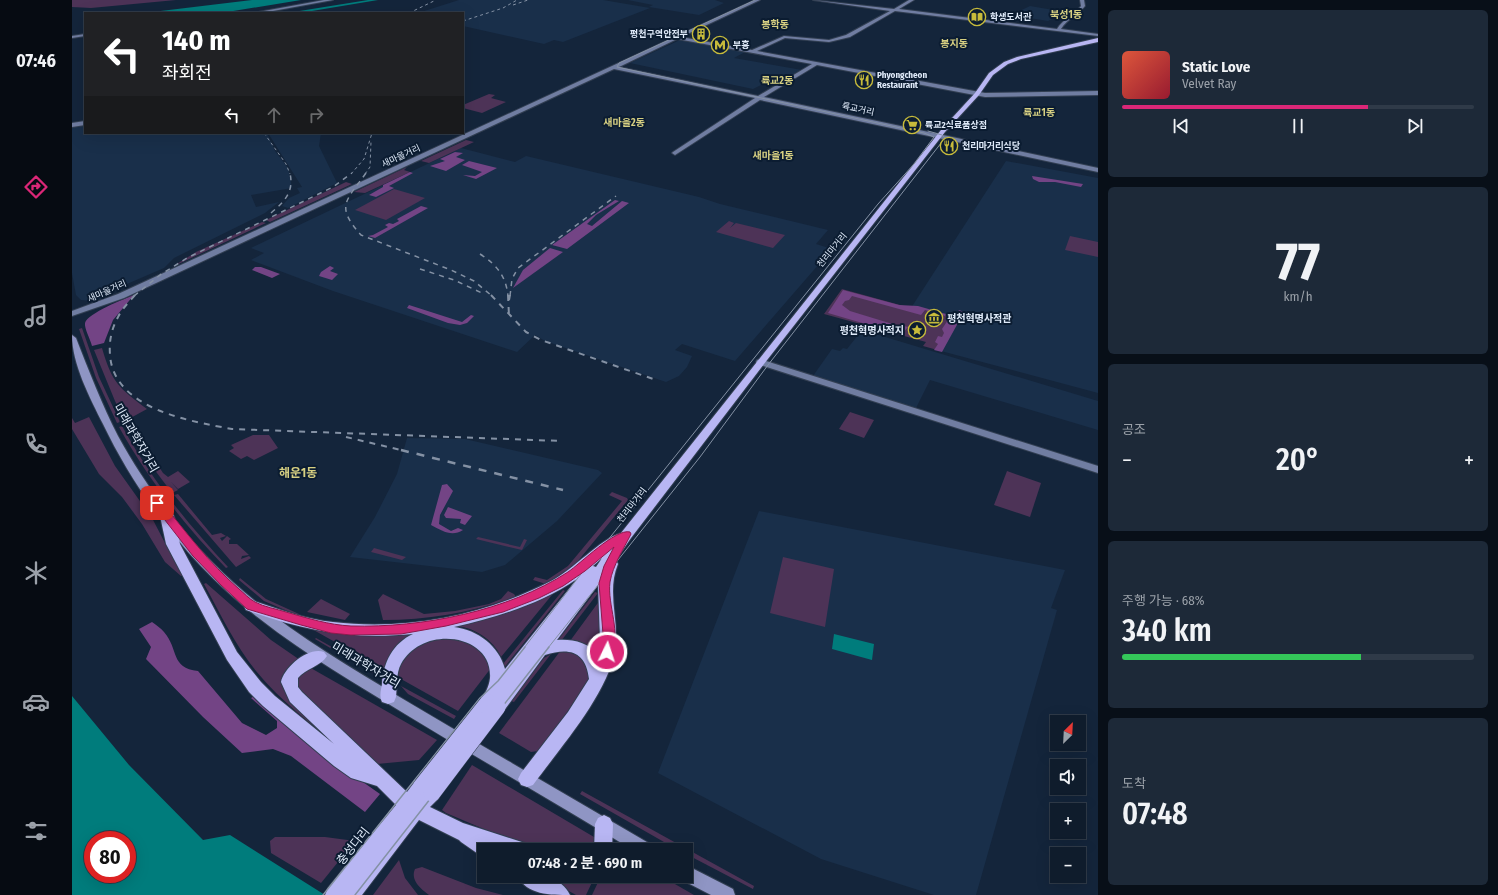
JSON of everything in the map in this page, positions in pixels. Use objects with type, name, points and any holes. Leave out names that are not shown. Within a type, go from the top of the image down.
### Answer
[{"type":"highway","name":"천리마거리","points":[[492,705],[542,650],[604,568],[626,534],[760,362],[940,136],[977,94],[991,74],[1012,60],[1036,53],[1098,40]]},
{"type":"highway","points":[[167,516],[174,544],[232,656],[254,687],[340,760],[357,772],[385,782]]},
{"type":"highway","name":"천리마거리","points":[[492,705],[598,562],[626,534]]},
{"type":"highway","points":[[251,606],[301,621],[331,628],[351,630],[401,629],[446,622],[492,611],[535,596],[566,579],[605,548],[626,534]]},
{"type":"highway","points":[[527,779],[597,681],[607,652],[608,634],[605,583],[609,566],[626,534]]},
{"type":"highway","points":[[350,895],[407,814],[492,705],[498,685],[498,670],[490,652],[476,639],[461,634],[436,632],[419,638],[398,655],[391,671],[388,697]]},
{"type":"highway","points":[[542,650],[565,646],[581,650],[593,661],[597,681]]},
{"type":"highway","points":[[319,656],[302,665],[292,674],[288,681],[291,690],[385,782],[407,814],[498,843]]},
{"type":"highway","name":"충성다리","points":[[335,895],[407,814]]},
{"type":"highway","points":[[603,843],[604,824]]},
{"type":"highway","points":[[460,830],[477,843]]},
{"type":"highway","points":[[539,883],[560,895]]},
{"type":"main road","points":[[268,12],[331,0]]},
{"type":"main road","name":"새마을거리","points":[[72,314],[121,296],[758,0]]},
{"type":"main road","points":[[815,0],[1098,35]]},
{"type":"main road","points":[[752,52],[784,37],[829,41],[848,36],[912,0]]},
{"type":"main road","points":[[1058,30],[1063,21],[1078,13],[1083,6],[1082,0]]},
{"type":"main road","points":[[72,37],[84,35]]},
{"type":"main road","points":[[677,38],[977,94],[993,96],[1098,93]]},
{"type":"main road","points":[[675,153],[760,97],[816,64]]},
{"type":"main road","name":"륙교거리","points":[[614,67],[1098,170]]},
{"type":"main road","points":[[72,125],[84,123]]},
{"type":"main road","name":"미래과학자거리","points":[[72,338],[103,416],[123,453],[167,516],[217,575],[251,606],[319,656],[635,843]]},
{"type":"main road","points":[[760,362],[1098,470]]},
{"type":"main road","points":[[693,876],[727,895]]},
{"type":"shaded area","points":[[72,0],[176,0],[91,8],[72,7]]},
{"type":"shaded area","points":[[252,0],[301,0],[227,12],[152,12]]},
{"type":"shaded area","points":[[368,0],[378,0],[306,12],[293,12]]},
{"type":"shaded area","points":[[459,0],[603,0],[650,8],[563,42],[554,40],[544,44],[464,26],[464,12],[421,12]]},
{"type":"shaded area","points":[[628,0],[715,0],[724,3],[699,15],[649,7],[653,5]]},
{"type":"shaded area","points":[[1030,6],[1065,12],[1048,21],[1011,15]]},
{"type":"shaded area","points":[[680,40],[745,52],[734,58],[802,70],[775,86],[763,84],[753,89],[630,63]]},
{"type":"shaded area","points":[[489,94],[495,95],[491,98],[506,102],[482,113],[464,108],[464,105]]},
{"type":"shaded area","points":[[84,123],[84,134],[267,134],[275,151],[288,168],[292,188],[251,195],[256,207],[279,202],[265,213],[174,258],[164,268],[120,287],[102,298],[93,301],[81,300],[76,295],[72,273],[72,126]]},
{"type":"shaded area","points":[[269,134],[321,134],[319,146],[337,183],[288,208],[282,206],[289,198],[300,193],[297,188],[302,187]]},
{"type":"shaded area","points":[[466,140],[474,142],[429,163],[421,161]]},
{"type":"shaded area","points":[[461,148],[515,162],[526,156],[699,197],[720,204],[828,230],[816,244],[832,249],[735,361],[682,344],[675,350],[692,356],[687,367],[679,376],[666,382],[545,341],[535,335],[517,352],[333,291],[251,260],[264,253],[251,248]]},
{"type":"shaded area","points":[[455,152],[463,153],[456,157],[465,160],[446,171],[430,166],[445,161],[440,159]]},
{"type":"shaded area","points":[[469,161],[497,168],[476,179],[463,175],[475,176],[482,172],[462,165]]},
{"type":"shaded area","points":[[1006,161],[1098,178],[1098,393],[941,351],[911,308]]},
{"type":"shaded area","points":[[407,167],[404,170],[410,172],[365,193],[354,192]]},
{"type":"shaded area","points":[[410,172],[413,173],[389,186],[394,188],[376,197],[369,195],[383,187],[383,185]]},
{"type":"shaded area","points":[[1032,176],[1083,184],[1081,187],[1055,182],[1039,182],[1033,179]]},
{"type":"shaded area","points":[[346,182],[352,184],[270,222],[266,220]]},
{"type":"shaded area","points":[[394,189],[425,198],[386,220],[355,210]]},
{"type":"shaded area","points":[[615,200],[619,201],[596,215],[587,224],[592,226],[622,201],[629,203],[567,249],[552,245]]},
{"type":"shaded area","points":[[421,206],[428,208],[375,238],[368,236],[388,227],[385,225],[389,223],[393,224],[399,221],[397,219]]},
{"type":"shaded area","points":[[729,221],[734,223],[730,228],[736,223],[785,235],[773,248],[716,232]]},
{"type":"shaded area","points":[[262,222],[266,223],[172,267],[196,252]]},
{"type":"shaded area","points":[[1070,236],[1098,242],[1098,257],[1065,250]]},
{"type":"shaded area","points":[[550,248],[563,252],[513,288],[523,270]]},
{"type":"shaded area","points":[[330,266],[334,268],[330,271],[338,274],[332,280],[319,276],[321,272]]},
{"type":"shaded area","points":[[255,267],[261,267],[280,274],[272,278],[252,270]]},
{"type":"shaded area","name":"평천혁명사적지","points":[[842,289],[911,308],[924,309],[957,318],[941,351],[923,346],[926,342],[824,314]]},
{"type":"shaded area","points":[[843,290],[899,305],[918,306],[946,314],[945,316],[925,310],[921,315],[852,296],[842,305],[850,311],[899,326],[908,327],[902,334],[900,334],[828,313]]},
{"type":"shaded area","points":[[134,295],[113,320],[104,343],[92,346],[85,325],[88,319],[99,311]]},
{"type":"shaded area","points":[[409,305],[462,322],[471,315],[474,316],[467,323],[460,325],[448,323],[407,308]]},
{"type":"shaded area","points":[[959,310],[964,312],[942,352],[934,350],[938,344],[935,342],[938,336],[942,337],[944,333],[942,329],[950,317],[955,318]]},
{"type":"shaded area","points":[[82,328],[99,377],[120,422],[117,423],[96,378],[79,329]]},
{"type":"shaded area","points":[[862,330],[1098,401],[1098,430],[930,380],[916,408],[813,376],[832,349],[840,351],[843,348],[847,349]]},
{"type":"shaded area","points":[[102,348],[109,369],[118,384],[123,390],[147,409],[125,421],[94,350]]},
{"type":"shaded area","points":[[850,412],[874,420],[864,438],[839,429]]},
{"type":"shaded area","points":[[89,417],[115,466],[152,518],[165,543],[186,574],[181,576],[165,562],[142,524],[122,497],[99,474],[72,429],[72,418],[75,423]]},
{"type":"shaded area","points":[[130,422],[163,473],[168,477],[178,471],[190,482],[178,489],[171,482],[178,490],[172,493],[157,473],[127,423]]},
{"type":"shaded area","points":[[122,426],[145,464],[170,500],[228,567],[226,568],[196,536],[168,501],[130,446],[119,427]]},
{"type":"shaded area","points":[[253,435],[269,435],[278,448],[254,460],[247,456],[241,459],[229,451],[234,448],[231,445]]},
{"type":"shaded area","points":[[407,438],[465,439],[598,470],[602,473],[557,521],[505,565],[482,572],[350,557],[375,517],[397,474]]},
{"type":"shaded area","points":[[1007,471],[1041,483],[1030,517],[994,505]]},
{"type":"shaded area","points":[[447,484],[453,491],[440,515],[439,524],[451,531],[458,528],[463,530],[455,533],[443,531],[431,525],[442,485]]},
{"type":"shaded area","points":[[612,492],[627,498],[628,500],[573,567],[546,584],[533,580],[535,577],[547,580],[568,566],[622,501],[609,495]]},
{"type":"shaded area","points":[[178,494],[212,535],[221,533],[226,536],[220,538],[222,541],[227,536],[231,539],[229,540],[229,544],[237,544],[249,555],[242,556],[241,559],[249,556],[251,558],[236,567],[174,495]]},
{"type":"shaded area","points":[[448,507],[472,516],[465,525],[460,523],[461,519],[446,518],[444,515]]},
{"type":"shaded area","points":[[759,511],[1065,570],[1051,608],[1057,610],[976,895],[934,895],[821,859],[658,773]]},
{"type":"shaded area","points":[[478,537],[520,547],[524,539],[527,540],[522,550],[476,539]]},
{"type":"shaded area","points":[[374,548],[406,557],[402,560],[371,552]]},
{"type":"shaded area","points":[[783,557],[834,569],[825,627],[770,613]]},
{"type":"shaded area","points":[[240,578],[266,599],[299,614],[299,616],[264,601],[239,580]]},
{"type":"shaded area","points":[[206,583],[271,640],[300,660],[283,682],[287,696],[345,751],[287,703],[256,671],[241,651],[228,629],[204,584]]},
{"type":"shaded area","points":[[556,590],[501,657],[486,638],[470,629],[453,626],[445,627],[385,670],[310,628],[402,633]]},
{"type":"shaded area","points":[[563,590],[565,591],[503,669],[503,664]]},
{"type":"shaded area","points":[[508,591],[516,597],[467,611],[417,619],[383,620],[378,600],[383,594],[424,614],[455,611],[489,604],[501,599]]},
{"type":"shaded area","points":[[595,592],[598,593],[561,641],[558,640]]},
{"type":"shaded area","points":[[321,599],[350,614],[345,620],[307,612]]},
{"type":"shaded area","points":[[600,600],[601,644],[599,655],[587,646],[570,641]]},
{"type":"shaded area","points":[[152,622],[169,638],[179,662],[189,669],[198,671],[242,723],[266,735],[277,728],[277,721],[251,698],[258,694],[336,763],[380,794],[365,812],[291,756],[273,749],[242,753],[203,717],[146,659],[151,647],[139,629]]},
{"type":"shaded area","points":[[834,634],[874,644],[872,660],[832,649]]},
{"type":"shaded area","points":[[443,635],[477,644],[491,668],[458,711],[401,679],[397,673],[397,669],[414,646]]},
{"type":"shaded area","points":[[316,638],[385,677],[381,678],[315,639]]},
{"type":"shaded area","points":[[561,650],[570,650],[585,657],[592,677],[543,746],[538,751],[531,752],[499,733]]},
{"type":"shaded area","points":[[551,654],[514,702],[511,701],[544,658]]},
{"type":"shaded area","points":[[309,667],[437,740],[419,760],[377,764],[300,692],[295,679]]},
{"type":"shaded area","points":[[401,686],[456,716],[454,719],[408,694]]},
{"type":"shaded area","points":[[72,696],[129,765],[203,840],[230,835],[325,895],[72,895]]},
{"type":"shaded area","points":[[472,765],[594,837],[597,843],[517,843],[442,810]]},
{"type":"shaded area","points":[[582,791],[676,843],[666,843],[580,794]]},
{"type":"shaded area","points":[[275,837],[325,837],[355,841],[321,883],[271,853],[270,841]]},
{"type":"shaded area","points":[[693,852],[754,886],[753,889],[693,858]]},
{"type":"shaded area","points":[[399,860],[405,878],[418,895],[373,895]]},
{"type":"shaded area","points":[[422,867],[476,888],[503,895],[429,895],[417,884],[414,877],[415,869]]},
{"type":"shaded area","points":[[555,883],[592,883],[586,895],[576,895]]},
{"type":"shaded area","points":[[598,883],[673,883],[694,895],[592,895]]},
{"type":"tram line","points":[[524,648],[591,561],[878,204],[914,164],[934,137],[924,133],[617,67],[619,63],[755,0]]},
{"type":"tram line","points":[[548,648],[700,457],[768,365],[945,138],[942,135],[928,131]]},
{"type":"tram line","points":[[323,895],[480,698],[498,681],[525,647]]},
{"type":"tram line","points":[[355,895],[549,647]]},
{"type":"railway","points":[[411,12],[436,0]]},
{"type":"railway","points":[[464,21],[503,8],[517,0]]},
{"type":"railway","points":[[513,5],[528,0]]},
{"type":"railway","points":[[265,134],[286,164],[290,174]]},
{"type":"railway","points":[[352,173],[364,159],[372,134]]},
{"type":"railway","points":[[365,174],[370,167],[371,142]]},
{"type":"railway","points":[[271,213],[287,196],[291,186],[290,173]]},
{"type":"railway","points":[[135,296],[160,275],[187,258],[333,187],[352,173]]},
{"type":"railway","points":[[366,173],[353,190],[346,204],[348,217],[361,235],[451,270],[474,281],[492,296]]},
{"type":"railway","points":[[510,296],[512,279],[518,268],[616,196]]},
{"type":"railway","points":[[480,254],[491,262],[500,272],[503,277],[508,296]]},
{"type":"railway","points":[[420,269],[454,280],[484,294]]},
{"type":"railway","points":[[508,295],[509,314]]},
{"type":"railway","points":[[509,300],[510,295]]},
{"type":"railway","points":[[135,296],[120,314],[112,331],[110,355],[115,373],[125,388],[139,400],[156,409],[176,416],[195,422],[232,429],[562,441]]},
{"type":"railway","points":[[492,296],[509,314]]},
{"type":"railway","points":[[509,314],[526,332],[541,340],[656,380]]},
{"type":"railway","points":[[346,437],[405,451]]},
{"type":"railway","points":[[401,450],[563,490]]},
{"type":"place","name":"학생도서관","points":[[977,17]]},
{"type":"place","name":"평천구역안전부","points":[[701,34]]},
{"type":"place","name":"부흥","points":[[720,45]]},
{"type":"place","name":"Phyongcheon Restaurant","points":[[864,80]]},
{"type":"place","name":"륙교2식료품상점","points":[[912,125]]},
{"type":"place","name":"천리마거리식당","points":[[949,146]]},
{"type":"place","name":"평천혁명사적관","points":[[934,318]]},
{"type":"place","name":"평천혁명사적지","points":[[917,330]]},
{"type":"district","name":"북성1동","points":[[1066,14]]},
{"type":"district","name":"봉학동","points":[[775,24]]},
{"type":"district","name":"봉지동","points":[[954,43]]},
{"type":"district","name":"륙교2동","points":[[777,80]]},
{"type":"district","name":"륙교1동","points":[[1039,112]]},
{"type":"district","name":"새마을2동","points":[[624,122]]},
{"type":"district","name":"새마을1동","points":[[773,155]]},
{"type":"district","name":"해운1동","points":[[298,473]]},
{"type":"route","points":[[157,503],[197,553],[217,575],[251,606],[280,616],[331,628],[351,630],[370,631],[401,629],[446,622],[499,609],[535,596],[560,583],[605,548],[626,534],[618,552],[609,566],[605,583],[608,634],[607,652]]}]
